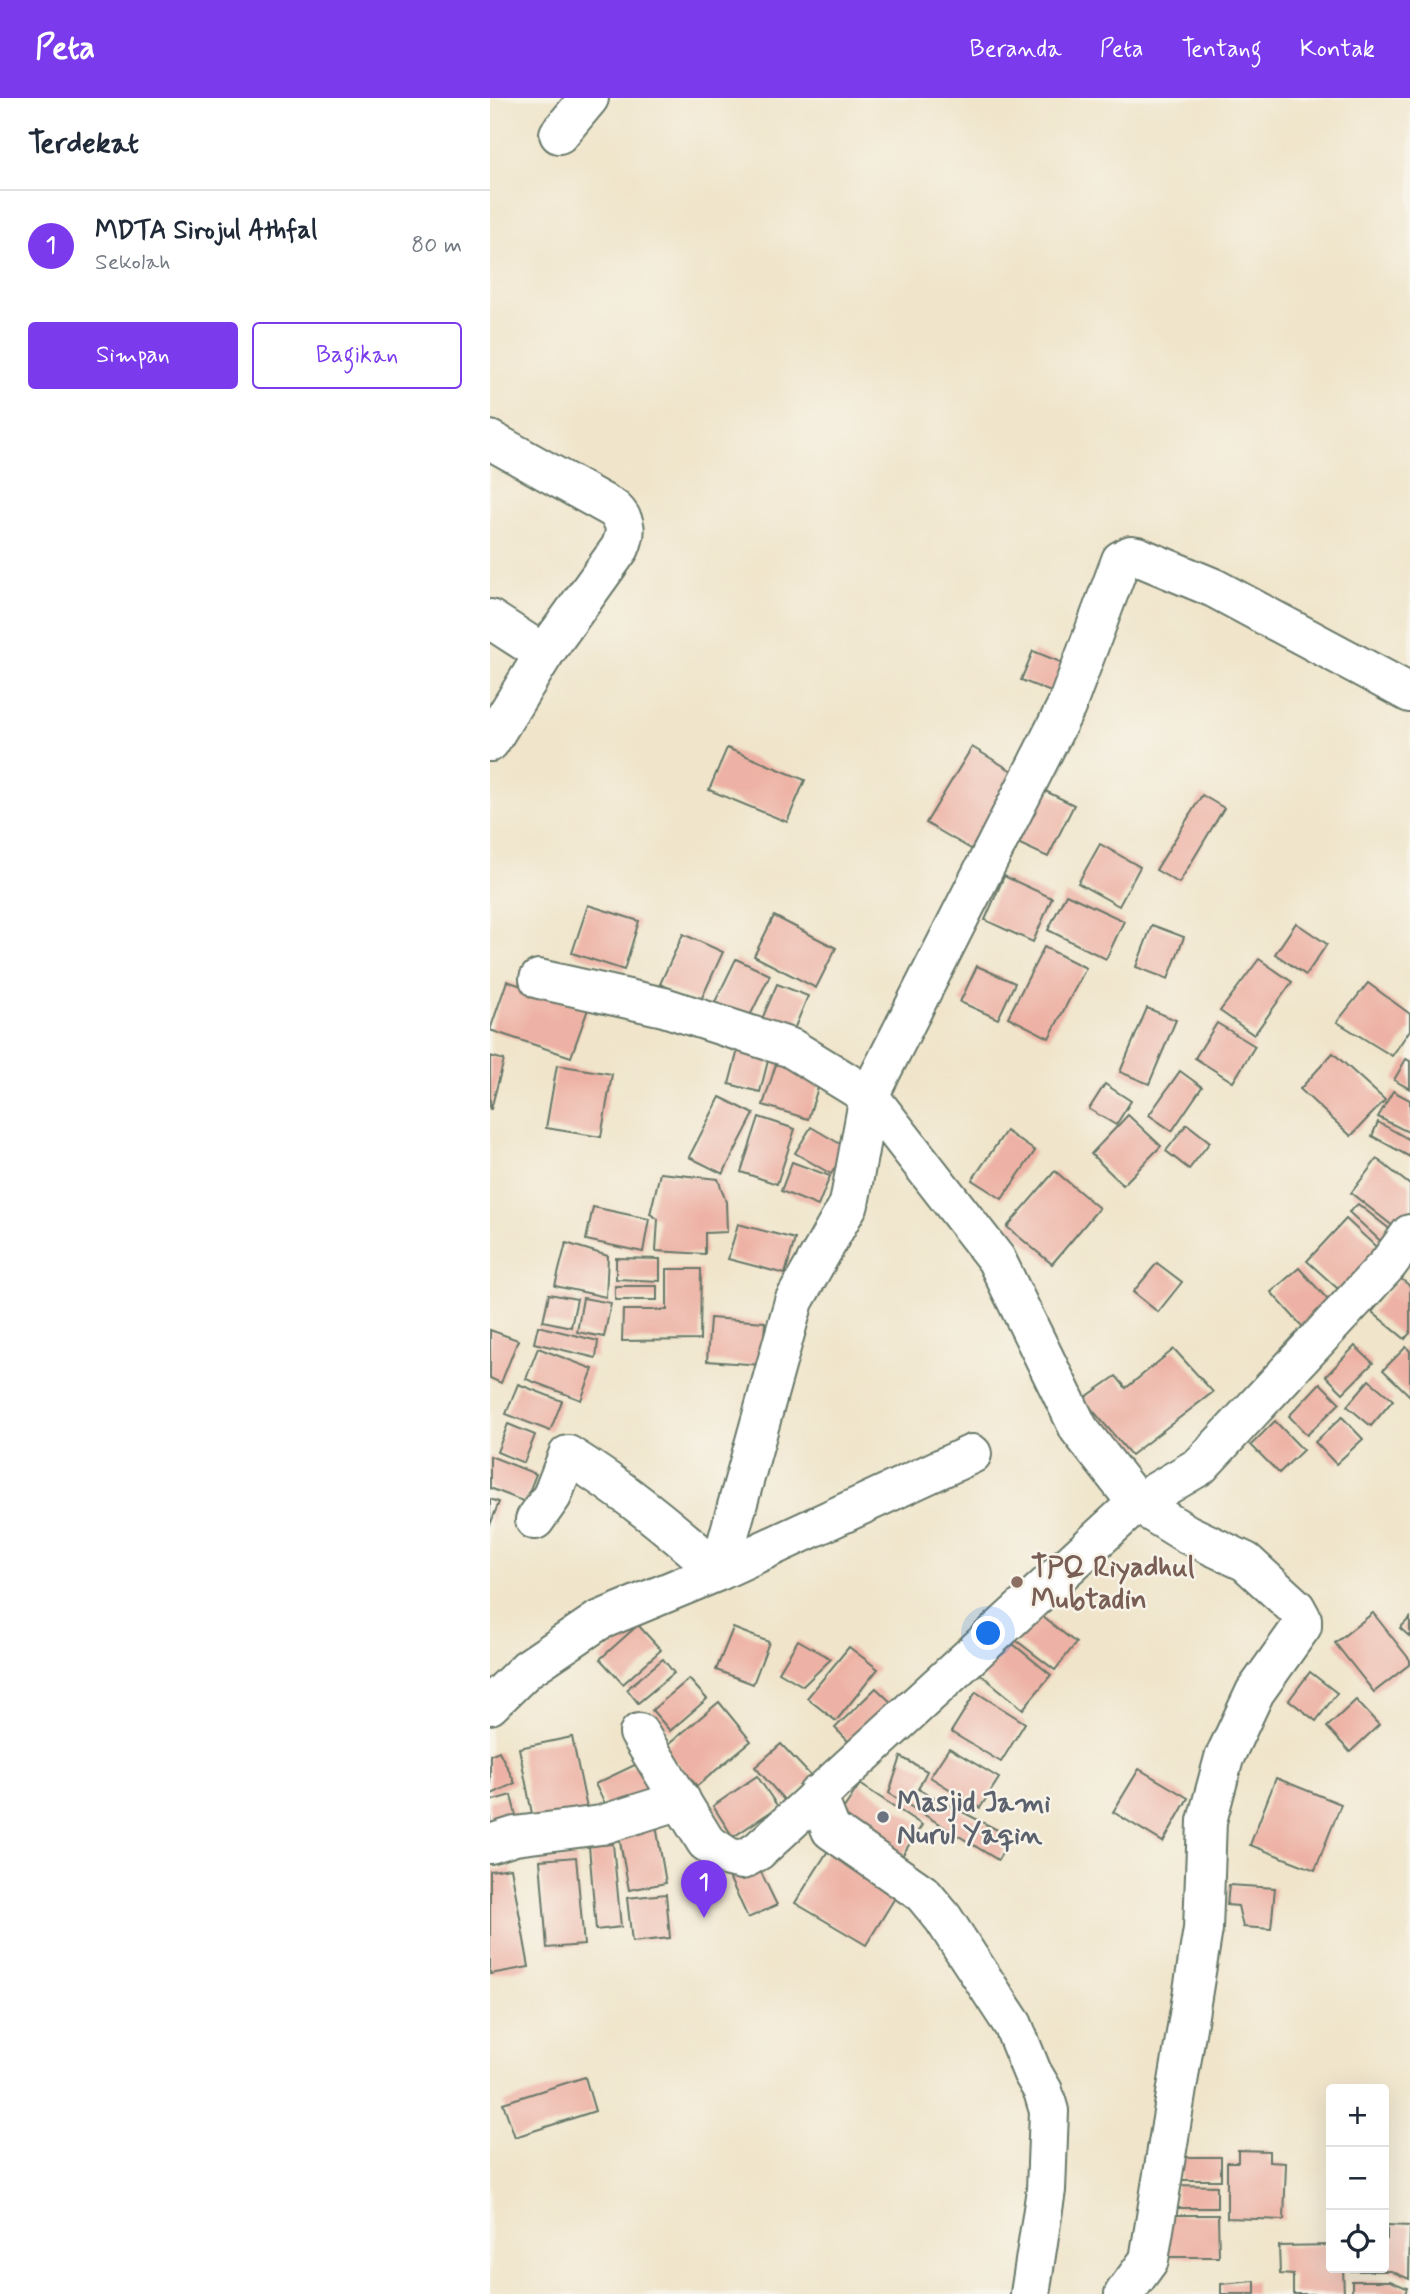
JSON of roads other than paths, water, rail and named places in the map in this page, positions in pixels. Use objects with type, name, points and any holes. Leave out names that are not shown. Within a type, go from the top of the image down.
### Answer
[{"type":"street","points":[[559,134],[589,98]]},
{"type":"street","points":[[490,440],[614,509],[622,517],[626,527],[620,548],[544,654],[490,741]]},
{"type":"street","points":[[719,1571],[794,1301],[849,1205],[869,1096],[1066,707],[1121,560],[1126,556],[1137,556],[1214,588],[1410,693]]},
{"type":"street","points":[[490,620],[544,654]]},
{"type":"street","points":[[539,979],[664,1007],[791,1048],[869,1096],[996,1259],[1079,1429],[1137,1503],[1188,1534],[1246,1562],[1296,1608],[1302,1619],[1302,1626],[1255,1692],[1220,1770],[1207,1821],[1203,1929],[1149,2260],[1124,2294]]},
{"type":"street","points":[[639,1733],[706,1842],[728,1857],[742,1860],[758,1851],[1137,1503],[1200,1466],[1388,1264],[1410,1234]]},
{"type":"street","points":[[490,1705],[527,1668],[598,1621],[719,1571],[972,1454]]},
{"type":"street","points":[[535,1520],[552,1496],[568,1455],[610,1481],[650,1511],[719,1571]]},
{"type":"street","points":[[817,1795],[831,1830],[923,1894],[943,1918],[1013,2025],[1032,2072],[1043,2091],[1049,2111],[1045,2190],[1030,2294]]},
{"type":"street","points":[[490,1844],[515,1836],[601,1825],[681,1800]]},
{"type":"place","name":"TPQ Riyadhul Mubtadin","points":[[1017,1582]]},
{"type":"place","name":"Masjid Jami Nurul Yaqin","points":[[883,1817]]},
{"type":"place","name":"MDTA Sirojul Athfal","points":[[704,1918]]}]
